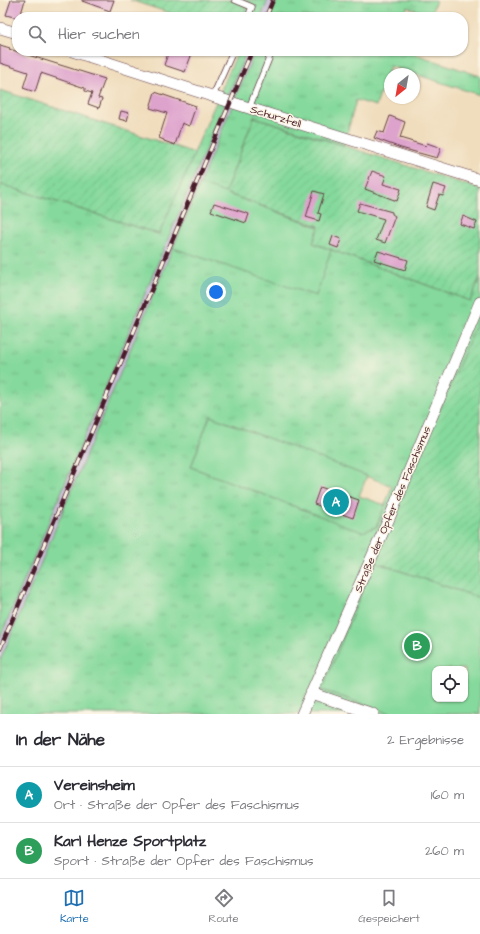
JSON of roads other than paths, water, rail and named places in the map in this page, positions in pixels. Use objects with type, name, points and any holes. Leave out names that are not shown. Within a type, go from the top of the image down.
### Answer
[{"type":"street","points":[[0,28],[12,32]]},
{"type":"street","name":"Schurzfell","points":[[88,56],[480,180]]},
{"type":"street","name":"Straße der Opfer des Faschismus","points":[[302,714],[391,514],[480,302]]},
{"type":"street","points":[[311,694],[373,714]]},
{"type":"lane","points":[[235,0],[252,7]]},
{"type":"lane","points":[[250,12],[254,0]]},
{"type":"lane","points":[[213,96],[231,56]]},
{"type":"lane","points":[[249,108],[270,56]]},
{"type":"railway","points":[[268,12],[273,0]]},
{"type":"railway","points":[[0,649],[250,56]]},
{"type":"place","name":"Vereinsheim","points":[[336,502]]},
{"type":"place","name":"Karl Henze Sportplatz","points":[[417,646]]}]
